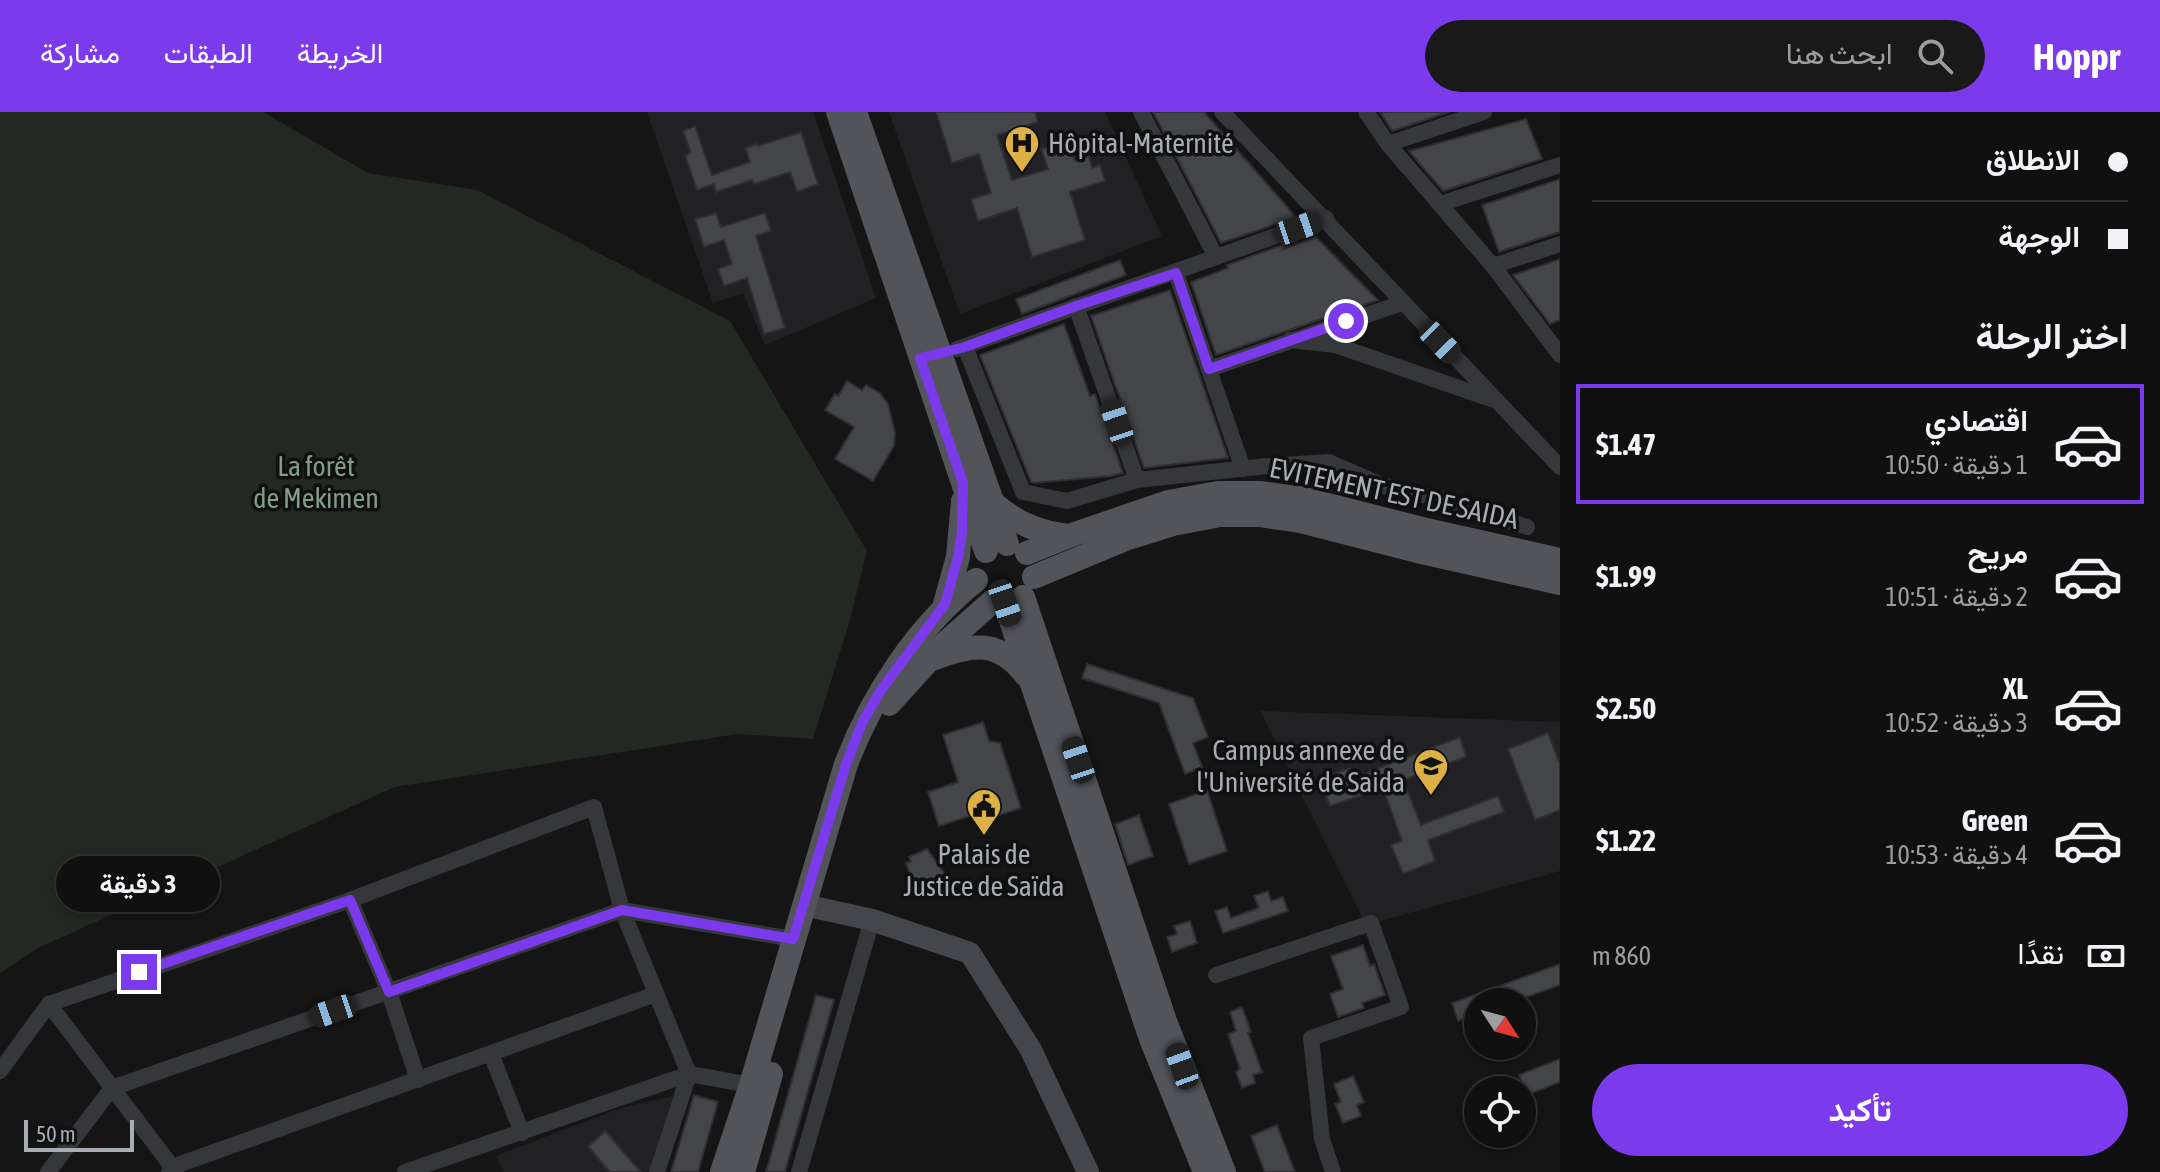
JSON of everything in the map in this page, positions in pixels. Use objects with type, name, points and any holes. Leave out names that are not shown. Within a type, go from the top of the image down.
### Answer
[{"type":"main road","points":[[838,112],[930,356],[993,503],[1007,549]]},
{"type":"main road","points":[[855,112],[930,356],[963,483],[962,532],[945,604]]},
{"type":"main road","points":[[963,483],[1007,549],[1034,567],[1014,595],[1034,685],[1151,1039],[1205,1172]]},
{"type":"main road","name":"EVITEMENT EST DE SAIDA","points":[[1007,549],[1069,536],[1168,502],[1218,493],[1260,493],[1304,499],[1560,560]]},
{"type":"main road","points":[[993,503],[1020,523],[1036,530],[1069,536]]},
{"type":"main road","points":[[743,1172],[818,908],[878,726],[890,703],[940,648],[1014,595],[1128,538],[1173,524],[1220,515],[1259,515],[1300,521],[1560,583]]},
{"type":"main road","points":[[1007,549],[976,567],[976,580],[984,595],[1014,595]]},
{"type":"main road","points":[[722,1172],[751,1085],[846,764],[862,723],[881,690],[945,604],[976,580]]},
{"type":"main road","points":[[1014,595],[1165,1021],[1224,1172]]},
{"type":"main road","points":[[929,660],[961,648],[994,649],[1014,659],[1034,685]]},
{"type":"street","points":[[1141,112],[1216,257]]},
{"type":"street","points":[[1226,116],[1248,112]]},
{"type":"street","points":[[1366,112],[1388,144],[1553,336],[1560,355]]},
{"type":"street","points":[[1388,144],[1484,112]]},
{"type":"street","points":[[1226,116],[1560,467]]},
{"type":"street","points":[[1440,204],[1560,165]]},
{"type":"street","points":[[930,356],[965,347],[1326,218]]},
{"type":"street","points":[[1493,266],[1560,244]]},
{"type":"street","points":[[1176,273],[1243,469]]},
{"type":"street","points":[[1209,369],[1402,303]]},
{"type":"street","points":[[1076,306],[1137,480]]},
{"type":"street","points":[[1290,340],[1335,345],[1497,401]]},
{"type":"street","points":[[965,347],[1023,492],[1067,501],[1137,480],[1329,462],[1384,486],[1444,500],[1527,527]]},
{"type":"street","points":[[0,1071],[49,1004],[350,900],[594,807],[622,910],[689,1074],[657,1172]]},
{"type":"street","points":[[350,900],[389,992],[418,1080]]},
{"type":"street","points":[[818,908],[872,920],[970,953],[1031,1050],[1088,1172]]},
{"type":"street","points":[[48,1172],[112,1088],[622,910],[793,939]]},
{"type":"street","points":[[799,1172],[872,920]]},
{"type":"street","points":[[1216,975],[1371,923],[1401,1007],[1311,1038],[1322,1139],[1333,1172]]},
{"type":"street","points":[[49,1004],[172,1170],[656,994]]},
{"type":"street","points":[[491,1054],[522,1133]]},
{"type":"street","points":[[405,1172],[689,1074],[751,1085]]},
{"type":"shaded area","points":[[647,112],[813,112],[876,298],[765,345],[743,293],[713,303]]},
{"type":"shaded area","name":"Hôpital-Maternité","points":[[889,112],[1105,112],[1162,236],[960,314]]},
{"type":"shaded area","name":"Campus annexe de l'Université de Saida","points":[[1260,711],[1560,722],[1560,871],[1366,925]]},
{"type":"shaded area","points":[[673,1096],[649,1172],[504,1172],[496,1156],[620,1108]]},
{"type":"green space","name":"La forêt de Mekimen","points":[[0,112],[263,112],[368,173],[477,190],[730,321],[867,551],[850,620],[813,739],[738,734],[395,787],[38,948],[0,973]]},
{"type":"building","points":[[936,112],[1035,112],[1038,122],[997,135],[1012,180],[1048,169],[1041,149],[1069,140],[1075,161],[1089,156],[1092,168],[1100,165],[1105,181],[1070,192],[1085,240],[1032,257],[1017,208],[978,221],[971,199],[991,193],[979,154],[952,163]]},
{"type":"building","points":[[1153,112],[1204,112],[1296,217],[1221,243]]},
{"type":"building","points":[[1380,112],[1449,112],[1392,131]]},
{"type":"building","points":[[1526,119],[1542,159],[1443,191],[1409,151]]},
{"type":"building","points":[[695,126],[712,175],[750,162],[745,148],[801,132],[818,184],[797,192],[790,172],[716,192],[714,184],[697,190],[685,155],[691,153],[683,131]]},
{"type":"building","points":[[1560,179],[1560,232],[1499,252],[1482,205]]},
{"type":"building","points":[[716,213],[721,227],[765,213],[771,231],[756,236],[785,328],[764,334],[747,278],[724,286],[718,269],[732,264],[724,240],[704,247],[695,219]]},
{"type":"building","points":[[1316,237],[1378,300],[1216,355],[1191,282],[1285,244],[1283,249]]},
{"type":"building","points":[[1560,259],[1560,320],[1550,324],[1513,275]]},
{"type":"building","points":[[1120,260],[1126,275],[1022,314],[1016,299]]},
{"type":"building","points":[[1170,290],[1228,458],[1144,468],[1091,316]]},
{"type":"building","points":[[1064,324],[1090,396],[1095,394],[1123,473],[1034,483],[980,355]]},
{"type":"building","points":[[847,381],[862,390],[866,385],[880,393],[888,404],[895,432],[894,446],[873,481],[835,459],[854,427],[825,410]]},
{"type":"building","points":[[1087,664],[1193,698],[1208,737],[1193,743],[1202,767],[1185,774],[1159,703],[1082,678]]},
{"type":"building","points":[[983,722],[989,741],[1000,743],[1021,808],[984,820],[982,812],[939,826],[928,792],[958,782],[943,735]]},
{"type":"building","points":[[1548,733],[1560,764],[1560,810],[1535,820],[1508,749]]},
{"type":"building","points":[[1460,737],[1466,757],[1403,780],[1421,825],[1498,796],[1504,812],[1428,840],[1435,861],[1403,874],[1391,845],[1402,841],[1383,788],[1330,806],[1319,779],[1350,768],[1353,778]]},
{"type":"building","points":[[1207,790],[1227,851],[1189,864],[1169,804]]},
{"type":"building","points":[[1139,815],[1153,856],[1128,865],[1115,824]]},
{"type":"building","points":[[927,849],[945,874],[928,886],[912,881],[906,863],[911,861],[909,857]]},
{"type":"building","points":[[1268,891],[1271,901],[1283,897],[1288,911],[1223,933],[1215,911],[1227,907],[1231,918],[1259,908],[1254,896]]},
{"type":"building","points":[[1190,921],[1197,943],[1172,952],[1167,937],[1177,934],[1174,926]]},
{"type":"building","points":[[1363,945],[1370,966],[1374,964],[1385,995],[1362,1003],[1364,1008],[1338,1017],[1330,994],[1343,989],[1331,956]]},
{"type":"building","points":[[1560,964],[1560,985],[1536,994],[1536,988],[1494,988]]},
{"type":"building","points":[[816,995],[834,1000],[785,1172],[766,1172]]},
{"type":"building","points":[[1464,999],[1464,1019],[1458,1021],[1452,1003]]},
{"type":"building","points":[[1242,1007],[1262,1072],[1253,1075],[1255,1083],[1242,1088],[1236,1072],[1240,1069],[1228,1034],[1236,1031],[1230,1012]]},
{"type":"building","points":[[1560,1059],[1560,1082],[1536,1091],[1536,1076],[1519,1075]]},
{"type":"building","points":[[1353,1076],[1364,1102],[1357,1105],[1361,1116],[1343,1123],[1335,1104],[1341,1102],[1334,1084]]},
{"type":"building","points":[[694,1095],[718,1102],[698,1172],[671,1172]]},
{"type":"building","points":[[1277,1125],[1295,1172],[1265,1172],[1251,1136]]},
{"type":"building","points":[[605,1131],[641,1172],[610,1172],[588,1147]]},
{"type":"place","name":"Hôpital-Maternité","points":[[1022,174]]},
{"type":"place","name":"Campus annexe de l'Université de Saida","points":[[1431,797]]},
{"type":"place","name":"Palais de Justice de Saïda","points":[[984,837]]},
{"type":"route","points":[[139,972],[350,900],[389,992],[622,910],[793,939],[846,764],[862,723],[881,690],[945,604],[953,581],[962,532],[963,483],[920,358],[965,347],[1176,273],[1209,369],[1346,321]]}]
